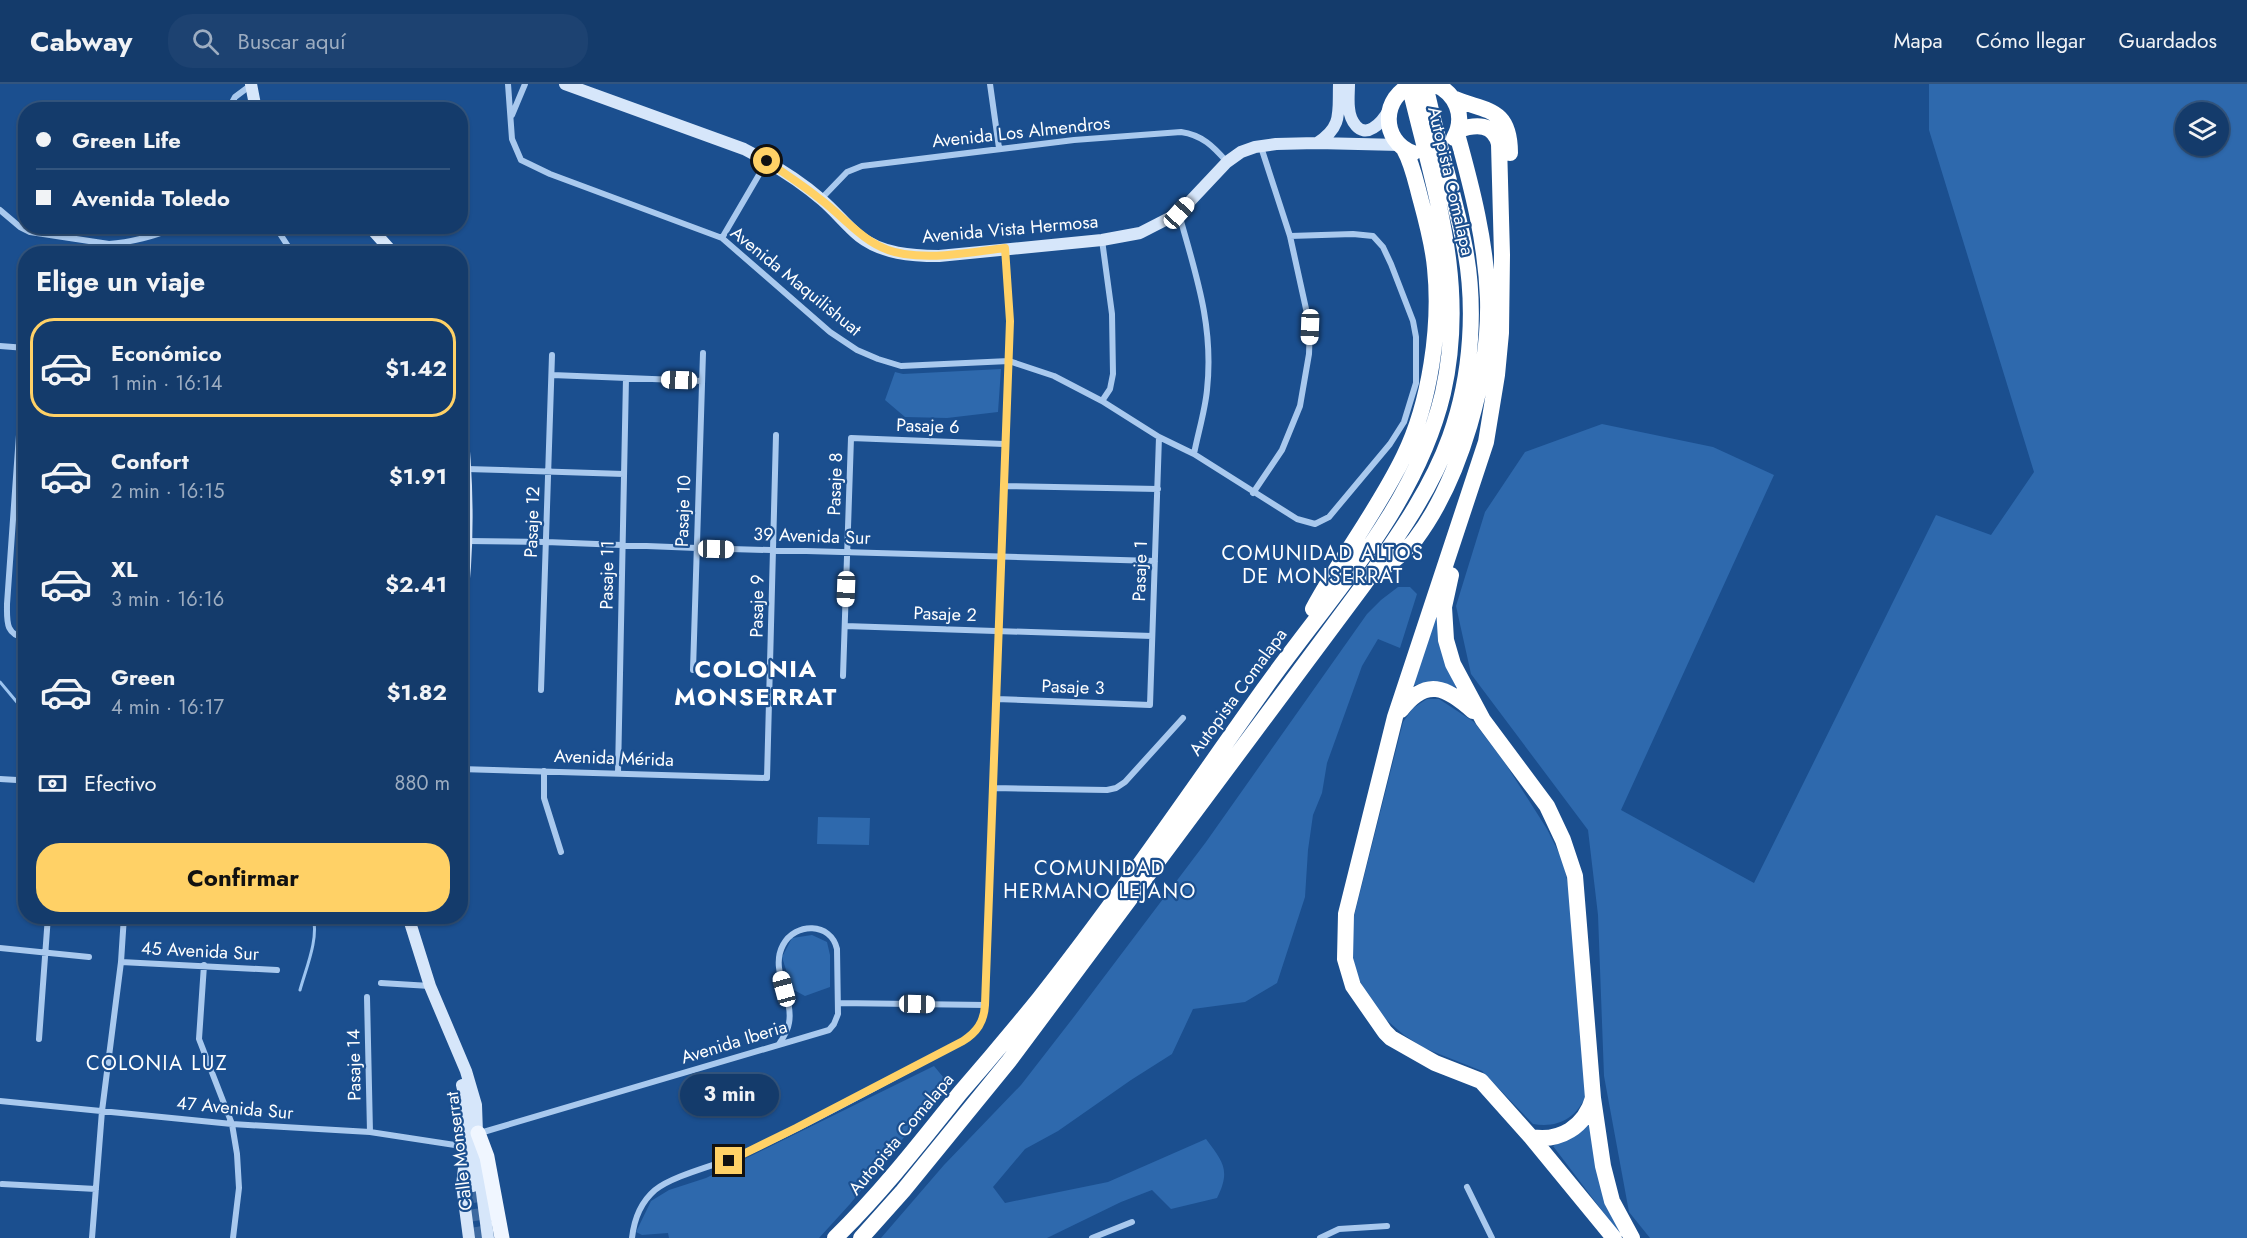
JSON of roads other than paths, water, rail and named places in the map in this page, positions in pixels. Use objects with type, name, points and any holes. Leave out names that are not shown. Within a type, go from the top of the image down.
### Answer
[{"type":"highway","name":"Autopista Comalapa","points":[[861,1238],[1009,1061],[1365,583],[1407,522],[1428,485],[1449,439],[1466,375],[1470,319],[1464,241],[1425,84]]},
{"type":"highway","points":[[1434,84],[1491,110],[1508,131],[1510,143],[1511,342],[1505,390],[1495,449],[1452,571],[1444,607],[1446,640],[1450,655],[1483,720],[1546,806],[1571,862],[1577,887],[1593,1098],[1603,1166],[1608,1190],[1632,1238]]},
{"type":"highway","points":[[1294,647],[1324,589],[1372,515],[1394,476],[1413,434],[1424,399],[1433,348],[1436,305],[1435,268],[1431,240],[1408,150],[1393,137],[1389,127],[1400,92]]},
{"type":"highway","name":"Autopista Comalapa","points":[[835,1238],[868,1205],[1039,998],[1166,827],[1294,647],[1356,566],[1401,496],[1423,452],[1445,384],[1453,324],[1450,267],[1448,245],[1400,92]]},
{"type":"highway","points":[[1365,583],[1406,550],[1428,521],[1467,436],[1478,392],[1488,300],[1477,211],[1455,135],[1460,113],[1450,92]]},
{"type":"highway","points":[[1408,150],[1437,152],[1455,135],[1474,125],[1490,128],[1497,135],[1502,298],[1497,375],[1486,442],[1395,717],[1346,914],[1344,936],[1346,968],[1365,1006],[1391,1038],[1435,1064],[1482,1081],[1614,1238]]},
{"type":"highway","points":[[1395,717],[1414,694],[1435,688],[1457,697],[1483,720]]},
{"type":"highway","points":[[1531,1137],[1555,1137],[1570,1131],[1587,1113],[1593,1098]]},
{"type":"main road","points":[[478,1133],[487,1157],[502,1238]]},
{"type":"main road","points":[[852,1238],[885,1211]]},
{"type":"street","name":"Avenida Maquilishuat","points":[[508,84],[514,146],[521,160],[550,174],[722,238],[830,332],[857,350],[878,360],[901,366],[1009,361],[1054,376],[1102,401],[1159,438],[1194,454],[1297,519],[1308,524],[1315,524],[1329,518],[1398,434],[1409,409],[1416,383],[1415,326],[1383,247],[1373,236],[1353,234],[1290,236]]},
{"type":"street","points":[[510,118],[525,84]]},
{"type":"street","name":"Avenida Vista Hermosa","points":[[566,84],[744,149],[767,161],[821,199],[866,240],[901,254],[939,256],[1102,240],[1140,232],[1179,213],[1227,162],[1240,152],[1261,146],[1317,143],[1408,150]]},
{"type":"street","points":[[990,84],[999,148]]},
{"type":"street","points":[[1317,143],[1334,129],[1338,119],[1339,84]]},
{"type":"street","points":[[1349,84],[1349,109],[1353,122],[1359,129],[1368,131],[1373,129],[1400,92]]},
{"type":"street","points":[[232,102],[235,97],[251,85],[254,102]]},
{"type":"street","name":"Avenida Los Almendros","points":[[821,199],[847,172],[855,168],[999,148],[1181,132],[1194,134],[1209,142],[1227,162]]},
{"type":"street","points":[[1253,493],[1282,450],[1291,430],[1306,378],[1310,327],[1290,236],[1261,146]]},
{"type":"street","points":[[722,238],[767,161]]},
{"type":"street","points":[[0,210],[18,226]]},
{"type":"street","points":[[1179,213],[1203,301],[1208,333],[1207,392],[1194,454]]},
{"type":"street","points":[[43,234],[109,244],[155,234]]},
{"type":"street","points":[[376,234],[387,246]]},
{"type":"street","points":[[1102,240],[1112,314],[1113,364],[1110,389],[1102,401]]},
{"type":"street","points":[[632,1238],[640,1209],[658,1188],[750,1151],[963,1041],[976,1032],[981,1024],[985,1005],[1004,444],[1009,361],[1010,307],[1005,248]]},
{"type":"street","points":[[0,346],[18,347]]},
{"type":"street","name":"Pasaje 10","points":[[693,670],[703,353]]},
{"type":"street","name":"Pasaje 12","points":[[541,690],[552,355]]},
{"type":"street","points":[[552,375],[702,381]]},
{"type":"street","name":"Pasaje 11","points":[[618,773],[626,378]]},
{"type":"street","name":"Pasaje 9","points":[[767,778],[776,435]]},
{"type":"street","name":"Pasaje 6","points":[[851,438],[1004,444]]},
{"type":"street","name":"Pasaje 8","points":[[843,676],[851,438]]},
{"type":"street","name":"Pasaje 1","points":[[1150,705],[1159,438]]},
{"type":"street","points":[[18,451],[7,604],[7,621],[10,631],[18,637]]},
{"type":"street","points":[[468,469],[624,474]]},
{"type":"street","points":[[1003,486],[1158,489]]},
{"type":"street","name":"39 Avenida Sur","points":[[468,541],[1155,561]]},
{"type":"street","name":"Pasaje 2","points":[[845,626],[1152,636]]},
{"type":"street","name":"Pasaje 3","points":[[996,699],[1150,705]]},
{"type":"street","points":[[993,788],[1107,790],[1116,788],[1125,782],[1183,718]]},
{"type":"street","name":"Avenida Mérida","points":[[468,769],[767,778]]},
{"type":"street","points":[[544,771],[544,798],[561,852]]},
{"type":"street","points":[[0,779],[18,780]]},
{"type":"street","points":[[39,1039],[47,924]]},
{"type":"street","points":[[92,1238],[102,1111],[121,962],[123,924]]},
{"type":"street","name":"Calle Monserrat","points":[[411,924],[430,986],[466,1071],[476,1105],[478,1162],[488,1238]]},
{"type":"street","points":[[779,1044],[788,1029],[790,1017],[779,973],[779,957],[784,944],[793,932],[803,928],[822,930],[834,940],[837,949],[838,1003],[985,1005]]},
{"type":"street","points":[[0,948],[89,957]]},
{"type":"street","name":"45 Avenida Sur","points":[[121,962],[277,970]]},
{"type":"street","points":[[204,965],[198,1039],[232,1124],[239,1188],[233,1238]]},
{"type":"street","points":[[381,983],[430,986]]},
{"type":"street","name":"Pasaje 14","points":[[367,997],[370,1132]]},
{"type":"street","name":"Avenida Iberia","points":[[478,1133],[829,1030],[836,1021],[838,1003]]},
{"type":"street","name":"Calle Monserrat","points":[[449,1028],[465,1098],[473,1191]]},
{"type":"street","name":"47 Avenida Sur","points":[[0,1101],[232,1124],[370,1132],[468,1147]]},
{"type":"street","points":[[468,1147],[462,1185],[469,1238]]},
{"type":"street","points":[[2,1184],[96,1189]]},
{"type":"street","points":[[1467,1187],[1492,1238]]},
{"type":"street","points":[[1092,1238],[1132,1222]]},
{"type":"street","points":[[1320,1238],[1339,1229],[1387,1226]]},
{"type":"waterway","points":[[0,682],[18,703]]},
{"type":"waterway","points":[[300,990],[313,944],[314,924]]},
{"type":"tunnel","points":[[473,1191],[481,1238]]},
{"type":"district","name":"COMUNIDAD ALTOS DE MONSERRAT","points":[[1323,564]]},
{"type":"district","name":"COLONIA MONSERRAT","points":[[756,682]]},
{"type":"district","name":"COMUNIDAD HERMANO LEJANO","points":[[1100,880]]},
{"type":"district","name":"COLONIA LUZ","points":[[157,1063]]}]
